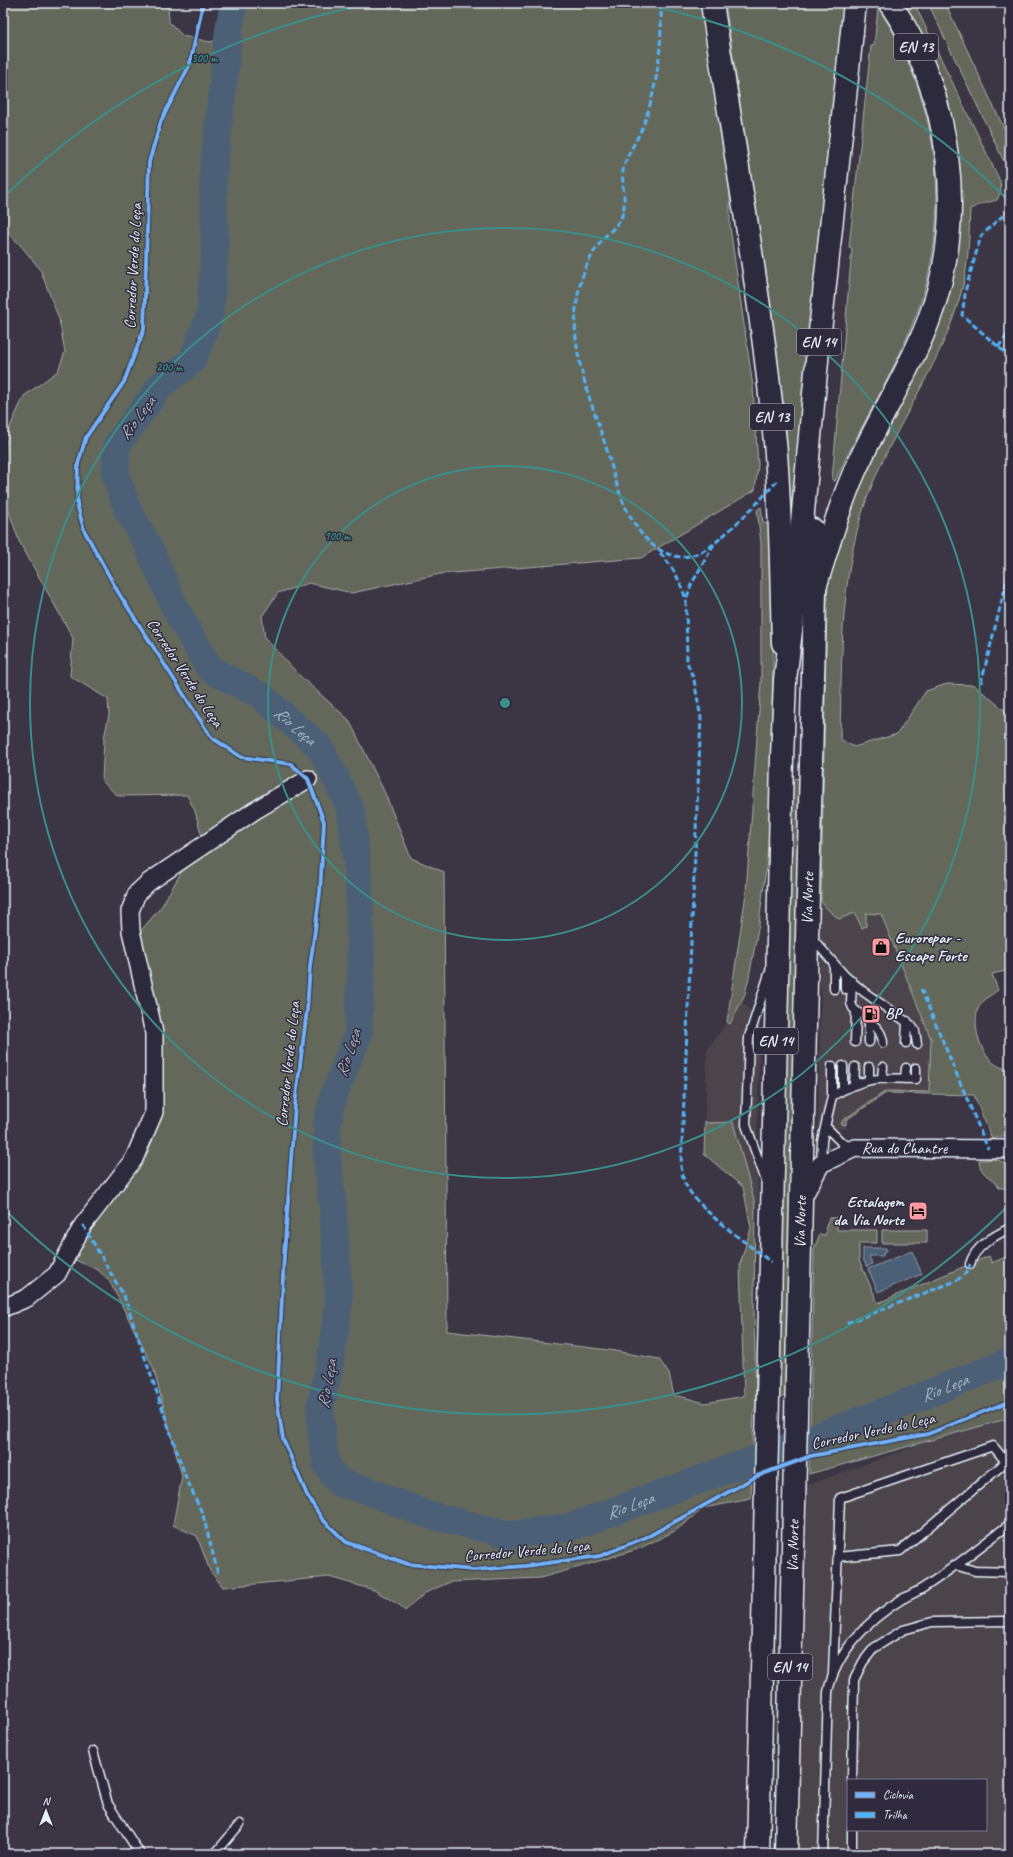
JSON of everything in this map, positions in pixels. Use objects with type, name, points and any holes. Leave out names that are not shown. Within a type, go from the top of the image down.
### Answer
[{"type":"main road","name":"EN 13","points":[[712,3],[757,296],[770,398],[778,494],[785,680]]},
{"type":"main road","name":"EN 14","points":[[785,680],[795,598],[817,366],[855,3]]},
{"type":"main road","name":"EN 14","points":[[815,589],[813,534],[819,454],[864,3]]},
{"type":"main road","name":"EN 13","points":[[815,589],[839,509],[872,435],[911,361],[928,321],[939,285],[947,248],[950,218],[950,189],[945,139],[939,115],[920,57],[890,3]]},
{"type":"main road","name":"Via Norte","points":[[786,1854],[815,589]]},
{"type":"main road","name":"Via Norte","points":[[758,1854],[785,680]]},
{"type":"street","points":[[3,1308],[27,1298],[58,1274],[83,1225],[134,1159],[154,1112],[154,1033],[131,931],[130,911],[137,893],[149,882],[254,811],[308,779]]},
{"type":"street","name":"Rua do Chantre","points":[[821,1164],[855,1148],[1009,1151]]},
{"type":"street","points":[[801,1201],[821,1164]]},
{"type":"lane","points":[[807,931],[834,966],[848,979],[907,1021],[915,1031],[917,1044]]},
{"type":"lane","points":[[834,966],[834,989]]},
{"type":"lane","points":[[845,989],[848,979]]},
{"type":"lane","points":[[848,979],[851,1003],[856,1012],[880,1030],[883,1037],[883,1043]]},
{"type":"lane","points":[[855,1042],[856,1012]]},
{"type":"lane","points":[[869,1021],[869,1042]]},
{"type":"lane","points":[[906,1044],[907,1021]]},
{"type":"lane","points":[[821,1164],[822,1141],[832,1096],[832,1066]]},
{"type":"lane","points":[[843,1066],[843,1090]]},
{"type":"lane","points":[[854,1084],[855,1067]]},
{"type":"lane","points":[[868,1079],[869,1067]]},
{"type":"lane","points":[[882,1078],[883,1067]]},
{"type":"lane","points":[[905,1079],[906,1068]]},
{"type":"lane","points":[[832,1096],[854,1084],[868,1079],[916,1079],[916,1068]]},
{"type":"lane","points":[[826,1127],[842,1143],[855,1148]]},
{"type":"lane","points":[[970,1264],[974,1254],[984,1244],[997,1234],[1010,1228]]},
{"type":"lane","points":[[834,1673],[840,1498],[993,1446],[1006,1462],[900,1551],[838,1557]]},
{"type":"lane","points":[[823,1854],[828,1692],[841,1657],[876,1617],[902,1599],[926,1587],[1010,1524]]},
{"type":"lane","points":[[955,1565],[975,1571],[1010,1572]]},
{"type":"lane","points":[[852,1779],[854,1680],[863,1662],[874,1648],[903,1630],[932,1622],[1010,1621]]},
{"type":"lane","points":[[93,1751],[108,1804],[140,1854]]},
{"type":"lane","points":[[215,1854],[240,1824]]},
{"type":"lane","points":[[852,1831],[852,1854]]},
{"type":"shaded area","name":"BP","points":[[821,901],[824,907],[880,914],[931,1039],[929,1094],[886,1093],[846,1120],[846,1129],[816,1129],[818,1126],[821,990],[819,902]]},
{"type":"shaded area","points":[[738,997],[760,1021],[757,1129],[758,1202],[755,1204],[751,1193],[704,1154],[707,1050],[728,1021]]},
{"type":"shaded area","points":[[1010,1411],[1010,1854],[798,1854],[806,1486]]},
{"type":"green space","points":[[3,3],[168,3],[169,22],[183,36],[210,42],[242,32],[245,3],[702,3],[730,193],[730,227],[753,387],[758,465],[755,490],[641,558],[440,574],[352,593],[309,583],[278,593],[262,616],[265,638],[300,676],[349,720],[384,791],[411,858],[444,872],[447,1331],[609,1350],[659,1359],[669,1374],[674,1396],[705,1403],[744,1396],[740,1264],[751,1228],[743,1187],[704,1154],[705,1121],[707,1123],[733,1122],[755,1204],[754,1310],[756,1408],[754,1409],[751,1499],[704,1508],[675,1531],[638,1549],[540,1578],[450,1582],[425,1593],[405,1611],[401,1606],[374,1590],[329,1577],[223,1587],[210,1571],[197,1536],[173,1525],[182,1476],[153,1367],[109,1280],[98,1270],[73,1259],[161,1096],[138,934],[161,907],[202,837],[195,811],[187,795],[118,796],[102,781],[104,738],[109,715],[108,699],[70,676],[73,638],[19,541],[6,503],[3,489],[3,459],[9,429],[24,396],[58,371],[65,352],[59,319],[40,269],[3,227]]},
{"type":"green space","points":[[725,3],[844,3],[806,361],[791,546],[786,426],[771,306]]},
{"type":"green space","points":[[901,3],[914,3],[1000,181],[1001,191],[997,200],[981,204],[970,209],[969,242],[965,276],[958,304],[937,357],[884,459],[872,485],[861,516],[853,547],[844,610],[840,739],[854,747],[897,734],[926,691],[947,684],[974,685],[1010,715],[1010,970],[992,974],[998,990],[981,1003],[976,1018],[978,1037],[987,1056],[993,1063],[1010,1069],[1010,1134],[992,1139],[974,1095],[886,1093],[846,1120],[846,1125],[841,1124],[843,1120],[886,1091],[929,1092],[931,1039],[881,914],[866,913],[866,926],[862,928],[855,913],[839,919],[821,901],[828,585],[840,534],[956,224]]},
{"type":"green space","points":[[928,3],[945,3],[1010,141],[1010,174]]},
{"type":"green space","points":[[878,8],[898,42],[915,78],[926,116],[934,156],[937,195],[935,235],[928,274],[909,334],[835,481],[832,480],[852,248],[849,247],[871,46],[874,46]]},
{"type":"green space","points":[[761,507],[763,523],[772,524],[775,574],[769,843],[759,924],[749,977],[745,994],[730,1024],[727,1022],[746,893],[761,682],[761,543],[757,510]]},
{"type":"green space","points":[[799,778],[786,1395],[778,1399],[791,780]]},
{"type":"green space","points":[[979,1160],[998,1160],[1006,1167],[1010,1180],[1010,1206],[1009,1188],[999,1188],[994,1181],[981,1170]]},
{"type":"green space","points":[[829,1218],[837,1218],[837,1230],[877,1230],[877,1243],[859,1243],[859,1260],[878,1303],[989,1256],[992,1263],[1010,1255],[1010,1418],[809,1474],[814,1249],[820,1234],[825,1235],[827,1230],[825,1229]]},
{"type":"green space","points":[[882,1230],[927,1230],[927,1243],[882,1243]]},
{"type":"water","points":[[863,1248],[886,1248],[886,1251],[884,1251],[883,1256],[869,1256],[872,1264],[867,1267],[863,1259]]},
{"type":"water","points":[[912,1251],[922,1274],[878,1292],[868,1269]]},
{"type":"waterway","name":"Rio Leça","points":[[234,3],[229,30],[213,175],[215,247],[210,315],[192,361],[160,386],[117,445],[115,473],[127,508],[149,548],[176,610],[210,669],[261,696],[321,748],[351,810],[359,883],[361,971],[358,1035],[334,1094],[327,1123],[327,1156],[333,1210],[339,1300],[331,1359],[320,1408],[323,1446],[327,1466],[339,1483],[366,1490],[425,1514],[511,1535],[571,1527],[878,1414],[1010,1361]]},
{"type":"marked path","points":[[661,3],[660,50],[656,81],[643,126],[623,170],[623,212],[619,222],[602,240],[592,256],[582,278],[578,294],[575,319],[578,356],[582,374],[608,453],[618,489],[625,506],[641,533],[648,541],[666,553],[677,556],[688,556],[699,553],[708,548],[740,521],[777,481]]},
{"type":"marked path","points":[[1010,209],[981,236],[966,288],[962,315],[1010,357]]},
{"type":"marked path","points":[[998,347],[1010,332]]},
{"type":"marked path","points":[[714,544],[691,585],[686,600],[687,662],[694,680],[701,718],[681,1166],[686,1185],[703,1207],[771,1262]]},
{"type":"marked path","points":[[660,553],[676,575],[686,600]]},
{"type":"marked path","points":[[981,683],[1010,568]]},
{"type":"marked path","points":[[921,989],[988,1149]]},
{"type":"marked path","points":[[83,1225],[124,1296],[186,1478],[203,1515],[218,1574]]},
{"type":"marked path","points":[[847,1323],[956,1281],[968,1271],[970,1264]]},
{"type":"cycle path","name":"Corredor Verde do Leça","points":[[203,3],[190,64],[161,121],[149,162],[144,329],[124,382],[86,437],[78,464],[77,504],[84,530],[118,592],[211,737],[241,757],[291,764],[308,779],[324,822],[320,893],[310,966],[307,1010],[295,1105],[284,1255],[277,1400],[283,1439],[307,1495],[322,1519],[346,1542],[408,1564],[474,1570],[525,1566],[600,1556],[649,1536],[757,1476],[811,1456],[928,1434],[1010,1401]]},
{"type":"place","name":"Eurorepar - Escape Forte","points":[[881,947]]},
{"type":"place","name":"BP","points":[[871,1014]]},
{"type":"place","name":"Estalagem da Via Norte","points":[[918,1211]]}]
